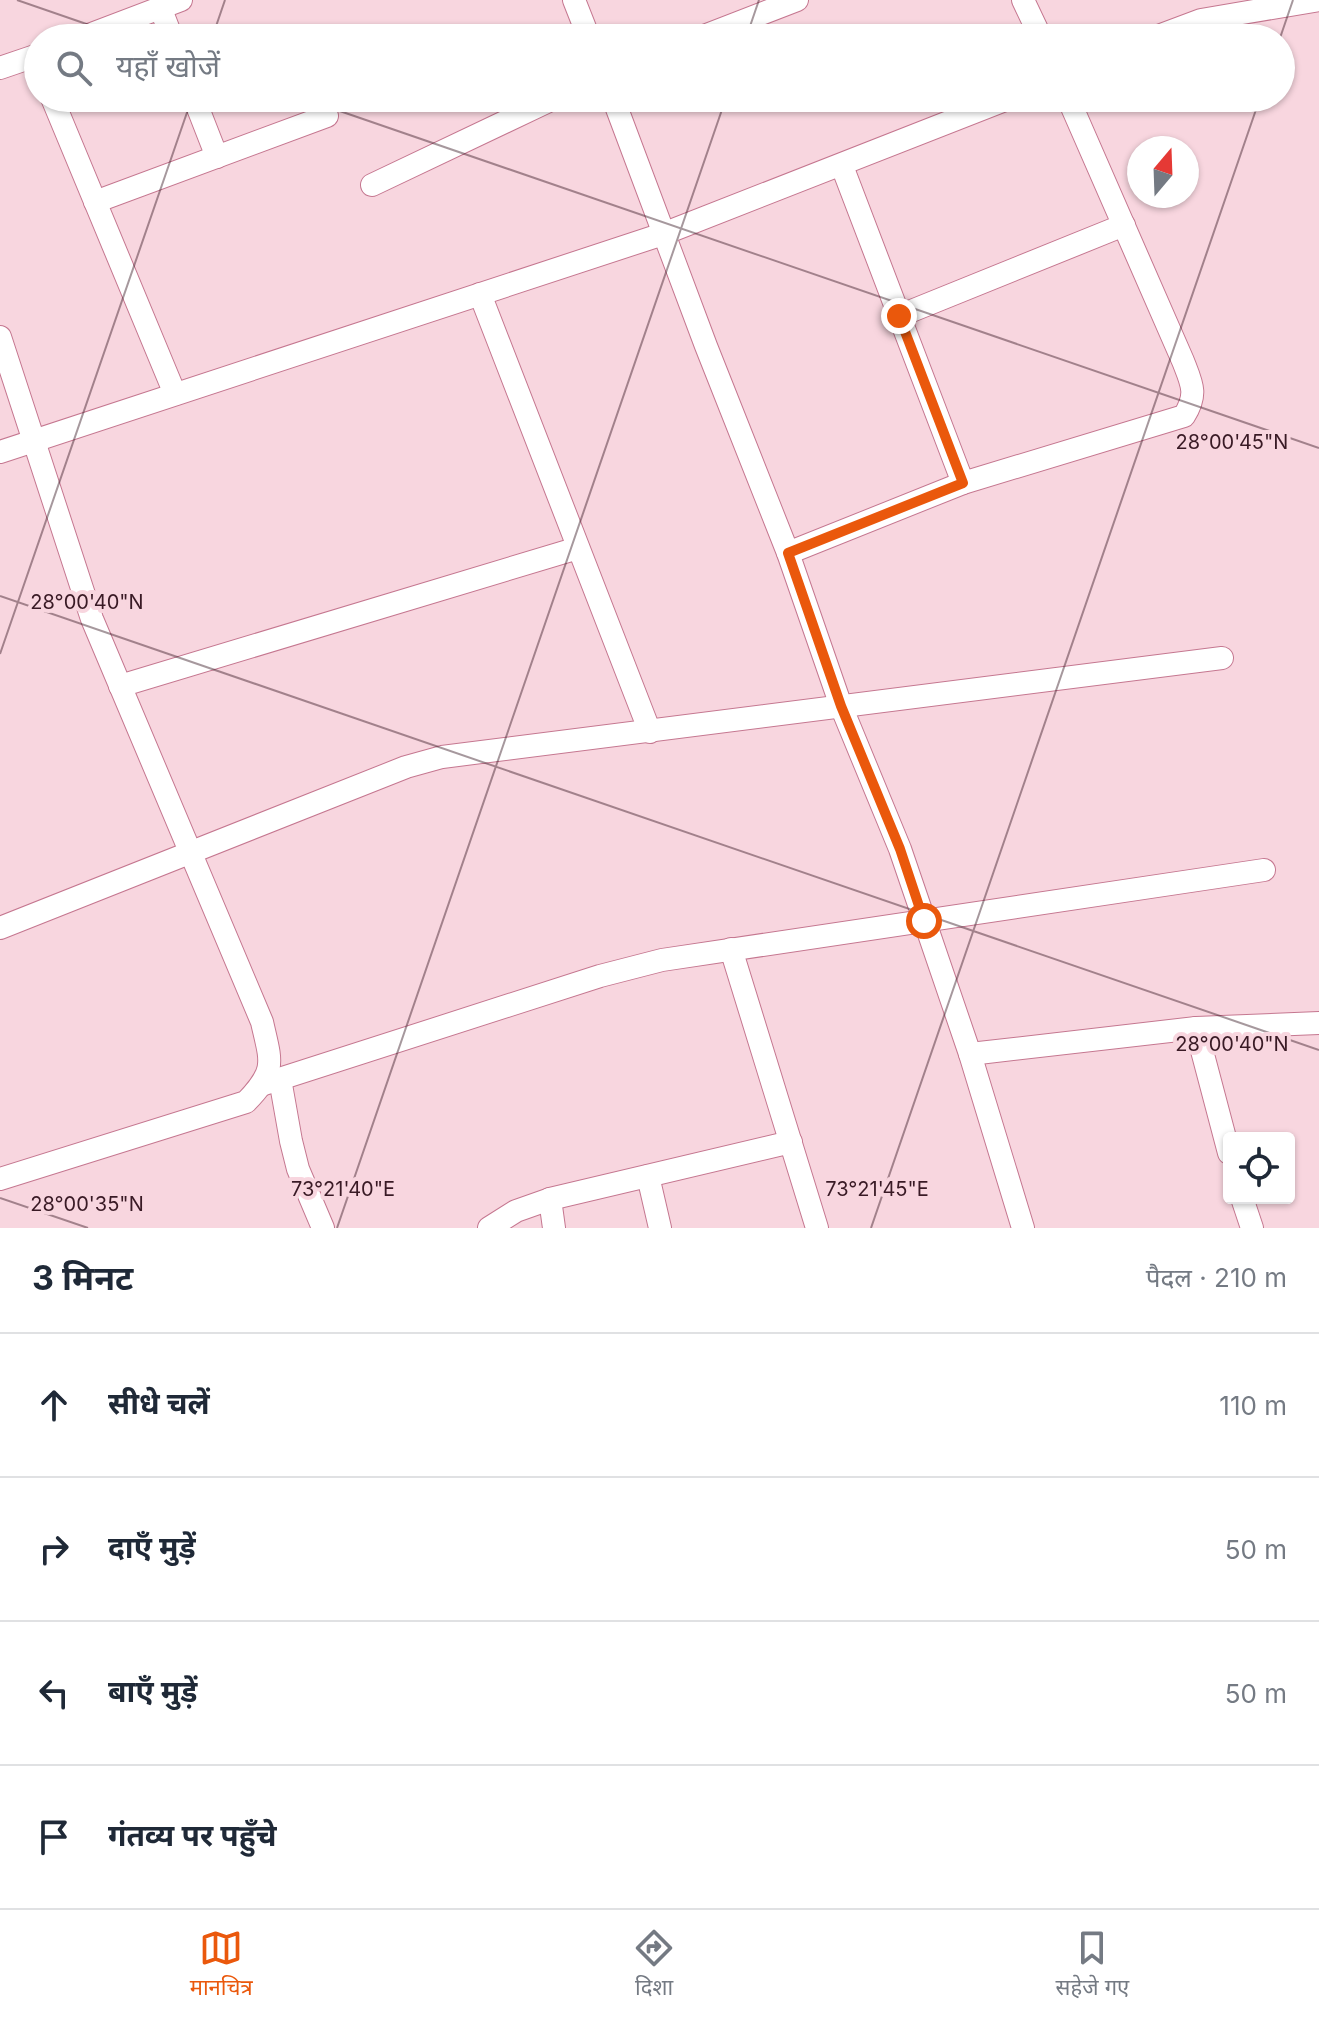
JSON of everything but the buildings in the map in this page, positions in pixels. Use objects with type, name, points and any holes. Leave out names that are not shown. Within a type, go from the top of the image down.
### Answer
[{"type":"street","points":[[574,0],[583,24]]},
{"type":"street","points":[[735,24],[797,0]]},
{"type":"street","points":[[1023,0],[1034,24]]},
{"type":"street","points":[[1190,24],[1319,0]]},
{"type":"street","points":[[116,24],[172,2],[172,24]]},
{"type":"street","points":[[0,68],[24,62]]},
{"type":"street","points":[[58,112],[175,394]]},
{"type":"street","points":[[199,112],[217,157]]},
{"type":"street","points":[[372,185],[526,112]]},
{"type":"street","points":[[618,112],[788,553],[841,706],[900,849],[970,1054],[1023,1228]]},
{"type":"street","points":[[0,452],[663,234],[975,112]]},
{"type":"street","points":[[788,553],[963,483],[1184,416],[1192,403],[1193,387],[1074,112]]},
{"type":"street","points":[[95,202],[327,116]]},
{"type":"street","points":[[842,166],[963,483]]},
{"type":"street","points":[[899,316],[1124,225]]},
{"type":"street","points":[[480,294],[650,732]]},
{"type":"street","points":[[0,337],[92,619],[262,1022],[272,1081],[298,1169],[323,1228]]},
{"type":"street","points":[[120,686],[578,548]]},
{"type":"street","points":[[0,928],[406,767],[442,757],[1222,658]]},
{"type":"street","points":[[0,1179],[246,1102],[272,1081],[600,976],[662,960],[1264,870]]},
{"type":"street","points":[[731,949],[817,1228]]},
{"type":"street","points":[[970,1054],[1196,1028],[1319,1023]]},
{"type":"street","points":[[1196,1028],[1223,1132]]},
{"type":"street","points":[[489,1228],[516,1211],[550,1199],[791,1142]]},
{"type":"street","points":[[648,1176],[660,1228]]},
{"type":"street","points":[[550,1199],[554,1228]]},
{"type":"street","points":[[1244,1204],[1252,1228]]},
{"type":"route","points":[[899,316],[963,483],[788,553],[841,706],[900,849],[924,921]]}]
